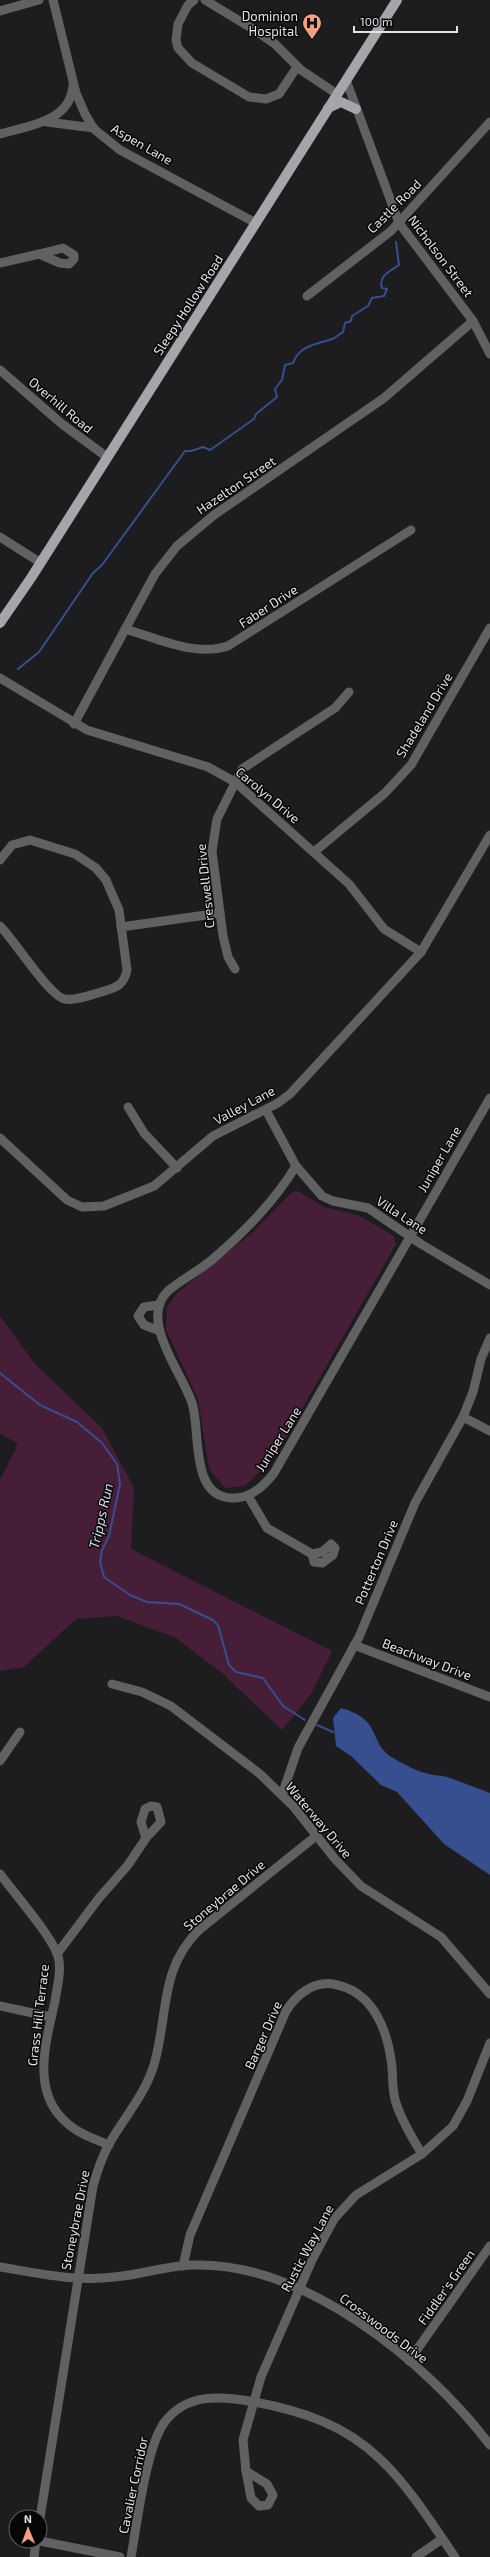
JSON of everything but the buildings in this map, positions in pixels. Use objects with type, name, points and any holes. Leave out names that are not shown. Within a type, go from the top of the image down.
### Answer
[{"type":"main road","name":"Sleepy Hollow Road","points":[[0,623],[40,563],[397,0]]},
{"type":"main road","points":[[328,108],[341,102],[356,109]]},
{"type":"street","points":[[0,11],[39,0]]},
{"type":"street","name":"Aspen Lane","points":[[53,0],[73,81],[85,114],[94,128],[120,150],[256,223]]},
{"type":"street","points":[[194,0],[182,14],[176,40],[178,48],[192,63],[249,97],[258,100],[279,94],[297,67]]},
{"type":"street","points":[[205,0],[275,44],[297,67],[337,94]]},
{"type":"street","name":"Nicholson Street","points":[[346,80],[399,223],[473,321],[490,354]]},
{"type":"street","points":[[0,134],[41,122],[56,115],[65,106],[71,94],[73,81]]},
{"type":"street","points":[[41,122],[56,121],[94,128]]},
{"type":"street","name":"Castle Road","points":[[307,296],[399,223],[490,122]]},
{"type":"street","points":[[0,264],[39,254]]},
{"type":"street","name":"Hazelton Street","points":[[74,724],[155,574],[187,536],[214,515],[354,421],[429,361],[473,321]]},
{"type":"street","name":"Overhill Road","points":[[0,370],[93,448],[107,457]]},
{"type":"street","name":"Faber Drive","points":[[125,629],[192,649],[207,650],[228,646],[411,530]]},
{"type":"street","points":[[0,537],[40,563]]},
{"type":"street","name":"Shadeland Drive","points":[[314,852],[385,793],[410,765],[490,628]]},
{"type":"street","name":"Carolyn Drive","points":[[0,678],[74,724],[99,735],[208,767],[235,782],[349,884],[384,929],[421,952]]},
{"type":"street","name":"Creswell Drive","points":[[235,969],[228,957],[220,913],[212,840],[217,819],[235,782],[247,763],[335,708],[349,692]]},
{"type":"street","name":"Valley Lane","points":[[0,1138],[53,1190],[67,1200],[82,1206],[113,1204],[154,1186],[213,1136],[230,1125],[266,1110],[290,1094],[421,952],[490,835]]},
{"type":"street","points":[[0,860],[12,845],[30,840],[75,854],[96,868],[106,880],[116,899],[127,970],[123,982],[114,988],[72,999],[60,998],[51,992],[18,946],[0,926]]},
{"type":"street","points":[[121,926],[220,913]]},
{"type":"street","name":"Juniper Lane","points":[[248,1496],[269,1479],[288,1451],[490,1098]]},
{"type":"street","points":[[128,1107],[144,1133],[177,1168]]},
{"type":"street","name":"Villa Lane","points":[[266,1110],[296,1166],[322,1196],[333,1201],[368,1208],[490,1285]]},
{"type":"street","points":[[296,1166],[283,1188],[267,1207],[212,1259],[162,1296],[158,1305],[160,1331],[192,1402],[196,1423],[198,1456],[204,1477],[212,1488],[223,1497],[236,1498],[248,1496],[267,1528],[312,1554]]},
{"type":"street","points":[[158,1305],[144,1306],[138,1316],[144,1325],[160,1331]]},
{"type":"street","name":"Potterton Drive","points":[[282,1795],[298,1748],[354,1645],[416,1503],[463,1418],[481,1359],[490,1338]]},
{"type":"street","points":[[463,1418],[490,1431]]},
{"type":"street","name":"Beachway Drive","points":[[354,1645],[490,1697]]},
{"type":"street","name":"Waterway Drive","points":[[112,1684],[142,1692],[171,1706],[260,1774],[282,1795],[316,1836],[361,1886],[441,1938],[490,1994]]},
{"type":"street","points":[[0,1761],[20,1732]]},
{"type":"street","name":"Stoneybrae Drive","points":[[41,2509],[77,2278],[93,2186],[109,2145],[137,2103],[148,2082],[156,2058],[172,1970],[183,1949],[199,1930],[316,1836]]},
{"type":"street","name":"Grass Hill Terrace","points":[[109,2145],[67,2124],[48,2099],[44,2074],[51,2017],[59,1976],[57,1954],[99,1898],[128,1865],[146,1838]]},
{"type":"street","points":[[0,1874],[57,1954]]},
{"type":"street","name":"Barger Drive","points":[[184,2266],[190,2235],[286,2011],[296,1997],[312,1987],[330,1984],[349,1989],[366,2001],[373,2009],[385,2031],[398,2109],[422,2154]]},
{"type":"street","points":[[0,2006],[51,2017]]},
{"type":"street","name":"Rustic Way Lane","points":[[246,2472],[243,2440],[253,2402],[299,2289],[334,2219],[343,2206],[356,2195],[422,2154],[453,2126],[467,2101],[490,2043]]},
{"type":"street","name":"Fiddler's Green","points":[[409,2361],[490,2246]]},
{"type":"street","name":"Crosswoods Drive","points":[[0,2267],[77,2278],[114,2277],[184,2266],[212,2266],[274,2278],[339,2308],[409,2361],[444,2392],[490,2444]]},
{"type":"street","name":"Cavalier Corridor","points":[[132,2557],[150,2455],[154,2442],[164,2422],[178,2409],[197,2400],[221,2397],[293,2410],[315,2417],[369,2449],[400,2480],[455,2557]]},
{"type":"street","points":[[416,2557],[442,2539]]},
{"type":"street","points":[[48,2543],[120,2557]]},
{"type":"shaded area","points":[[298,1191],[324,1207],[358,1215],[394,1236],[396,1244],[274,1458],[245,1486],[225,1488],[209,1469],[198,1399],[166,1330],[167,1307],[177,1293],[253,1232],[291,1193]]},
{"type":"shaded area","points":[[0,1316],[35,1364],[102,1428],[134,1488],[131,1549],[332,1651],[311,1694],[282,1730],[223,1674],[176,1638],[117,1616],[76,1619],[24,1667],[0,1671],[0,1480],[18,1444],[0,1433]]},
{"type":"water","points":[[341,1708],[355,1713],[364,1719],[385,1752],[397,1761],[431,1775],[445,1776],[490,1793],[490,1875],[444,1844],[397,1792],[381,1785],[351,1756],[336,1746],[333,1718]]},
{"type":"waterway","points":[[18,669],[39,652],[93,573],[102,565],[185,451],[191,451],[203,447],[210,450],[254,419],[256,414],[277,397],[275,389],[282,380],[285,365],[293,363],[296,357],[304,349],[336,337],[343,332],[345,323],[351,321],[352,316],[368,306],[372,298],[384,296],[387,289],[382,288],[381,284],[383,277],[399,265],[396,242]]},
{"type":"waterway","name":"Tripps Run","points":[[0,1373],[40,1405],[77,1422],[102,1443],[117,1464],[120,1484],[109,1536],[102,1550],[100,1562],[104,1577],[130,1595],[147,1602],[179,1604],[213,1620],[218,1625],[229,1665],[236,1672],[263,1678],[283,1706],[305,1720]]},
{"type":"waterway","points":[[317,1725],[333,1732]]},
{"type":"place","name":"Dominion Hospital","points":[[312,40]]}]
